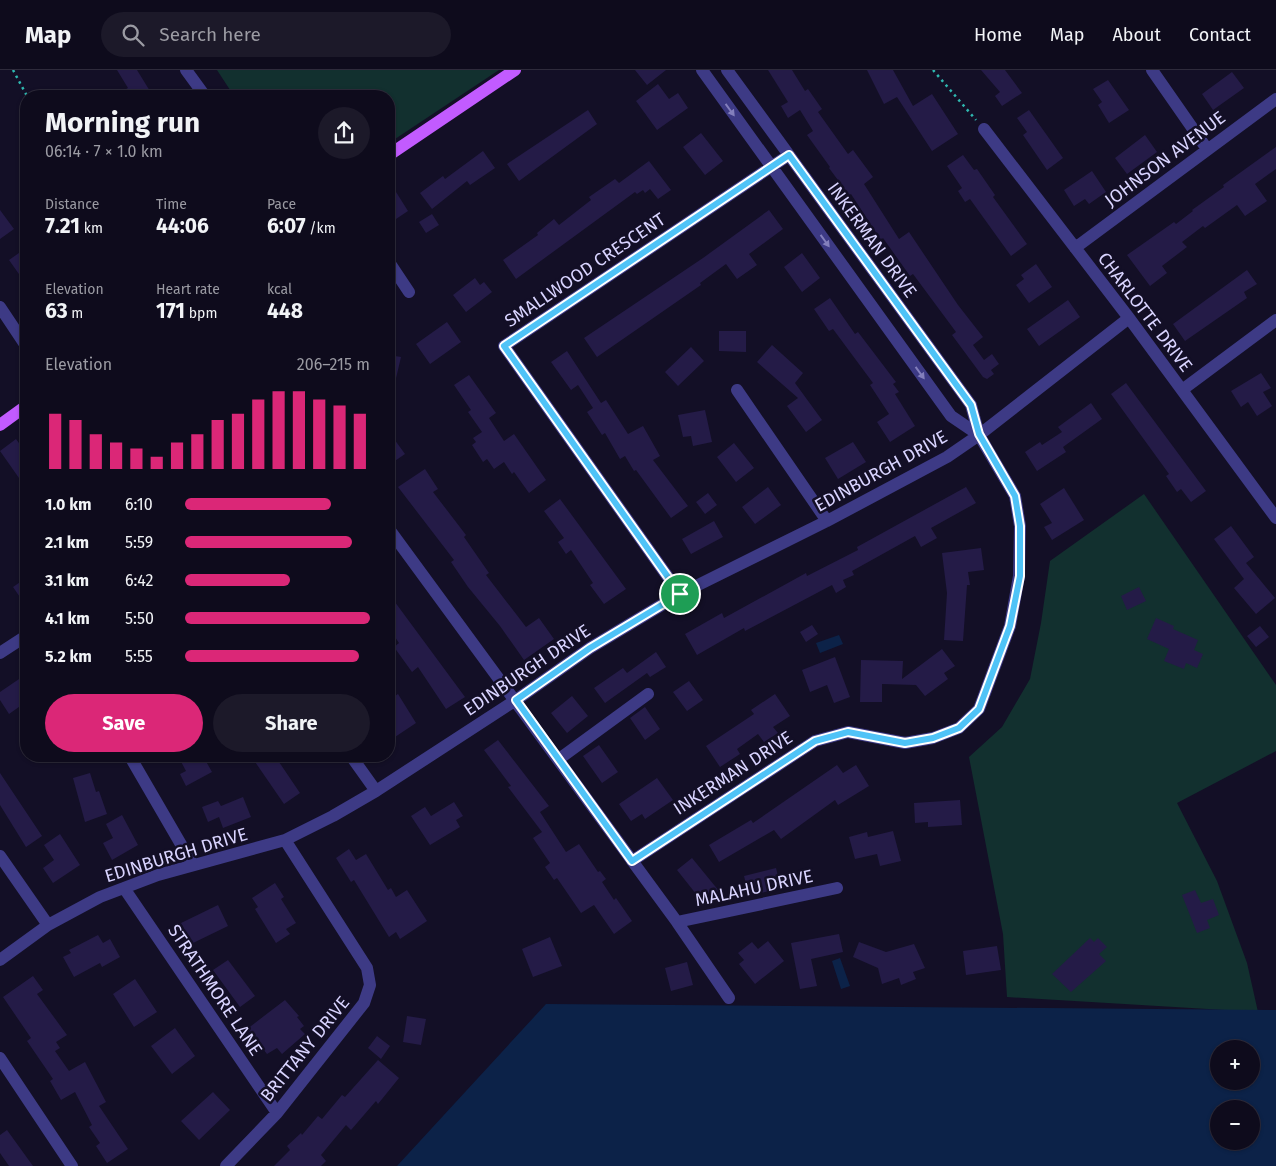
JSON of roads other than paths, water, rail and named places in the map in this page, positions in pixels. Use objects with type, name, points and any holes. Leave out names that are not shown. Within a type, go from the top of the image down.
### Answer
[{"type":"main road","points":[[395,151],[515,70]]},
{"type":"main road","points":[[0,425],[20,410]]},
{"type":"street","points":[[186,70],[201,90]]},
{"type":"street","name":"INKERMAN DRIVE","points":[[702,70],[951,416],[979,434]]},
{"type":"street","name":"INKERMAN DRIVE","points":[[632,861],[815,741],[848,732],[905,743],[933,738],[959,728],[979,709],[1010,626],[1020,576],[1020,526],[1015,496],[979,434],[971,405],[727,70]]},
{"type":"street","points":[[1152,70],[1207,149]]},
{"type":"street","name":"JOHNSON AVENUE","points":[[1075,248],[1276,99]]},
{"type":"street","name":"CHARLOTTE DRIVE","points":[[984,128],[1129,318],[1276,518]]},
{"type":"street","name":"SMALLWOOD CRESCENT","points":[[680,594],[504,346],[789,155]]},
{"type":"street","points":[[395,271],[409,292]]},
{"type":"street","points":[[0,307],[20,337]]},
{"type":"street","name":"EDINBURGH DRIVE","points":[[0,960],[48,925],[100,897],[193,864],[284,840],[376,791],[516,700],[590,648],[680,594],[912,478],[979,434],[1129,318]]},
{"type":"street","points":[[1182,390],[1276,320]]},
{"type":"street","points":[[737,390],[827,521]]},
{"type":"street","points":[[395,537],[559,759],[677,922],[729,998]]},
{"type":"street","points":[[0,653],[20,640]]},
{"type":"street","points":[[559,759],[648,694]]},
{"type":"street","points":[[133,762],[193,864]]},
{"type":"street","points":[[354,762],[376,791]]},
{"type":"street","name":"BRITTANY DRIVE","points":[[226,1166],[277,1113],[364,1003],[370,986],[367,968],[284,840]]},
{"type":"street","points":[[0,856],[48,925]]},
{"type":"street","name":"STRATHMORE LANE","points":[[124,888],[277,1113]]},
{"type":"street","name":"MALAHU DRIVE","points":[[677,922],[837,888]]},
{"type":"street","points":[[0,1058],[72,1166]]},
{"type":"water","points":[[839,635],[843,644],[820,653],[816,643]]},
{"type":"water","points":[[840,958],[850,986],[841,989],[832,961]]},
{"type":"water","points":[[546,1004],[1276,1010],[1276,1166],[397,1166]]}]
